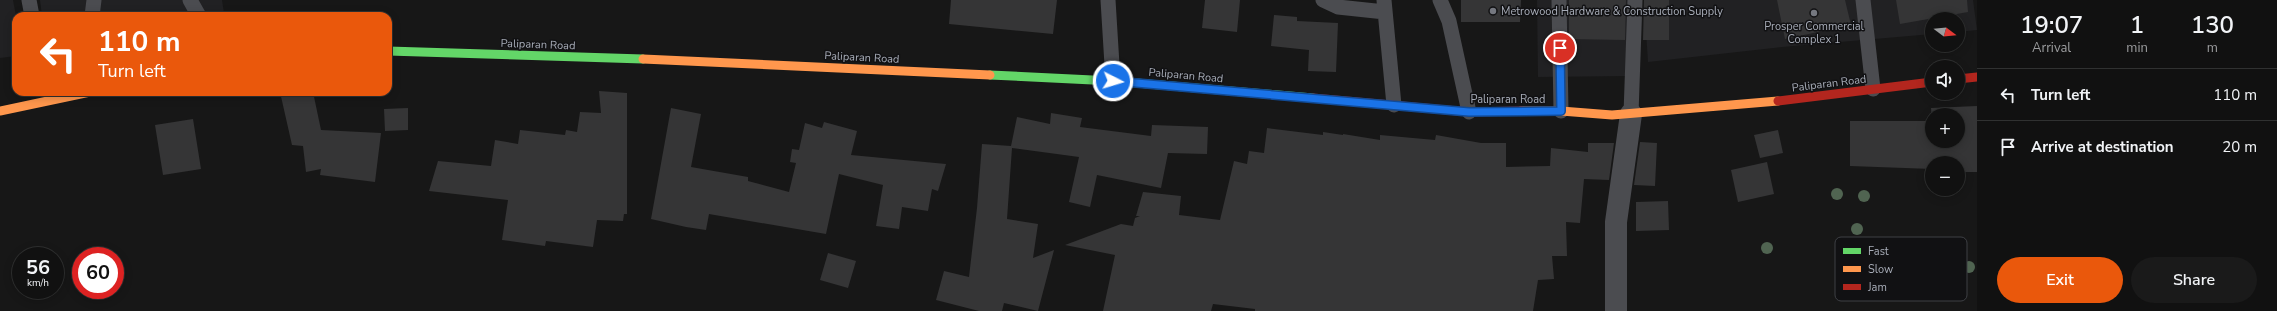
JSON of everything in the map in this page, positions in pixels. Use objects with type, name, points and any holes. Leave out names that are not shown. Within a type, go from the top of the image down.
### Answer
[{"type":"main road","name":"Paliparan Road","points":[[392,51],[663,60],[1113,81],[1469,112],[1561,111],[1612,115],[1736,106],[1925,83]]},
{"type":"main road","points":[[1965,78],[1977,77]]},
{"type":"main road","points":[[0,111],[45,97]]},
{"type":"street","points":[[1616,311],[1616,222],[1631,114]]},
{"type":"lane","points":[[29,0],[31,12]]},
{"type":"lane","points":[[92,12],[94,0]]},
{"type":"lane","points":[[190,0],[197,12]]},
{"type":"lane","points":[[1108,0],[1113,81]]},
{"type":"lane","points":[[1324,0],[1338,7],[1384,6],[1394,105]]},
{"type":"lane","points":[[1440,0],[1449,21],[1469,112]]},
{"type":"lane","points":[[1559,0],[1561,111]]},
{"type":"lane","points":[[1631,114],[1635,0]]},
{"type":"lane","points":[[1863,0],[1873,89]]},
{"type":"shaded area","points":[[0,0],[13,0],[15,12],[12,12],[12,56],[0,58]]},
{"type":"shaded area","points":[[40,0],[222,0],[224,12],[42,12]]},
{"type":"shaded area","points":[[1537,0],[1628,0],[1629,76],[1538,77]]},
{"type":"shaded area","points":[[1644,0],[1973,0],[1977,30],[1965,31],[1965,12],[1925,12],[1925,35],[1782,47],[1648,62]]},
{"type":"building","points":[[951,0],[1057,0],[1053,34],[949,24]]},
{"type":"building","points":[[1205,0],[1240,0],[1237,32],[1202,28]]},
{"type":"building","points":[[1461,0],[1521,0],[1520,22],[1461,22]]},
{"type":"building","points":[[1569,0],[1626,0],[1625,40],[1569,39]]},
{"type":"building","points":[[1644,0],[1669,0],[1669,40],[1643,40]]},
{"type":"building","name":"Prosper Commercial Complex 1","points":[[1777,0],[1845,0],[1851,25],[1785,39]]},
{"type":"building","points":[[1896,0],[1967,0],[1968,12],[1925,12],[1925,20],[1900,24]]},
{"type":"building","points":[[1274,15],[1297,17],[1297,21],[1338,23],[1336,72],[1308,71],[1309,50],[1271,46]]},
{"type":"building","points":[[599,91],[627,93],[627,214],[624,214],[623,221],[597,220],[593,247],[546,241],[545,246],[502,240],[508,200],[429,191],[438,161],[491,166],[495,140],[518,144],[520,130],[565,135],[566,130],[577,132],[580,112],[601,113]]},
{"type":"building","points":[[281,96],[314,96],[321,130],[381,133],[375,182],[320,175],[321,169],[306,172],[303,146],[292,145]]},
{"type":"building","points":[[1977,106],[1977,172],[1965,172],[1965,156],[1925,156],[1925,169],[1850,166],[1850,121],[1925,121],[1925,148],[1965,148],[1965,108],[1931,108]]},
{"type":"building","points":[[408,108],[408,130],[385,131],[384,109]]},
{"type":"building","points":[[671,108],[701,114],[691,167],[748,177],[748,181],[789,192],[796,163],[790,162],[792,149],[799,150],[805,123],[822,128],[824,122],[857,131],[851,155],[946,164],[938,191],[932,189],[928,211],[902,207],[899,229],[876,226],[883,185],[839,174],[826,234],[709,214],[706,230],[686,227],[651,219]]},
{"type":"building","points":[[1051,113],[1082,118],[1080,127],[1151,136],[1152,125],[1208,127],[1207,154],[1168,153],[1161,188],[1097,175],[1090,207],[1069,202],[1079,157],[1012,148],[1007,219],[1038,224],[1033,258],[1054,250],[1038,311],[1004,303],[1002,311],[979,311],[936,300],[944,271],[969,277],[977,208],[982,144],[1011,146],[1017,117],[1050,124]]},
{"type":"building","points":[[193,119],[201,169],[163,175],[155,125]]},
{"type":"building","points":[[1267,128],[1323,135],[1323,132],[1343,134],[1380,140],[1380,135],[1435,140],[1436,135],[1481,143],[1506,143],[1506,167],[1550,166],[1551,148],[1588,152],[1588,143],[1614,143],[1609,180],[1584,179],[1580,223],[1566,222],[1567,256],[1552,256],[1554,279],[1538,280],[1533,311],[1255,311],[1255,309],[1213,304],[1211,311],[1103,311],[1115,255],[1065,245],[1121,224],[1133,226],[1135,218],[1140,216],[1136,216],[1143,192],[1181,196],[1179,215],[1220,220],[1234,161],[1247,164],[1249,151],[1264,153]]},
{"type":"building","points":[[1778,130],[1783,153],[1760,158],[1754,135]]},
{"type":"building","points":[[1640,142],[1657,143],[1655,186],[1634,185]]},
{"type":"building","points":[[1767,162],[1774,194],[1738,202],[1731,170]]},
{"type":"building","points":[[1668,201],[1669,230],[1636,231],[1636,202]]},
{"type":"building","points":[[828,253],[856,261],[848,288],[820,280]]},
{"type":"traffic: fast","points":[[392,51],[643,59]]},
{"type":"traffic: fast","points":[[990,75],[1113,81],[1313,98]]},
{"type":"traffic: slow","points":[[643,59],[990,75]]},
{"type":"traffic: slow","points":[[0,111],[71,96]]},
{"type":"traffic: slow","points":[[1521,111],[1561,111],[1612,115],[1778,101]]},
{"type":"traffic: jam","points":[[1965,78],[1977,77]]},
{"type":"traffic: jam","points":[[1778,101],[1925,83]]},
{"type":"traffic: jam","points":[[1313,98],[1469,112],[1521,111]]},
{"type":"place","name":"Metrowood Hardware & Construction Supply","points":[[1493,11]]},
{"type":"place","name":"Prosper Commercial Complex 1","points":[[1814,13]]},
{"type":"route","points":[[1113,81],[1469,112],[1561,111],[1560,48]]}]
